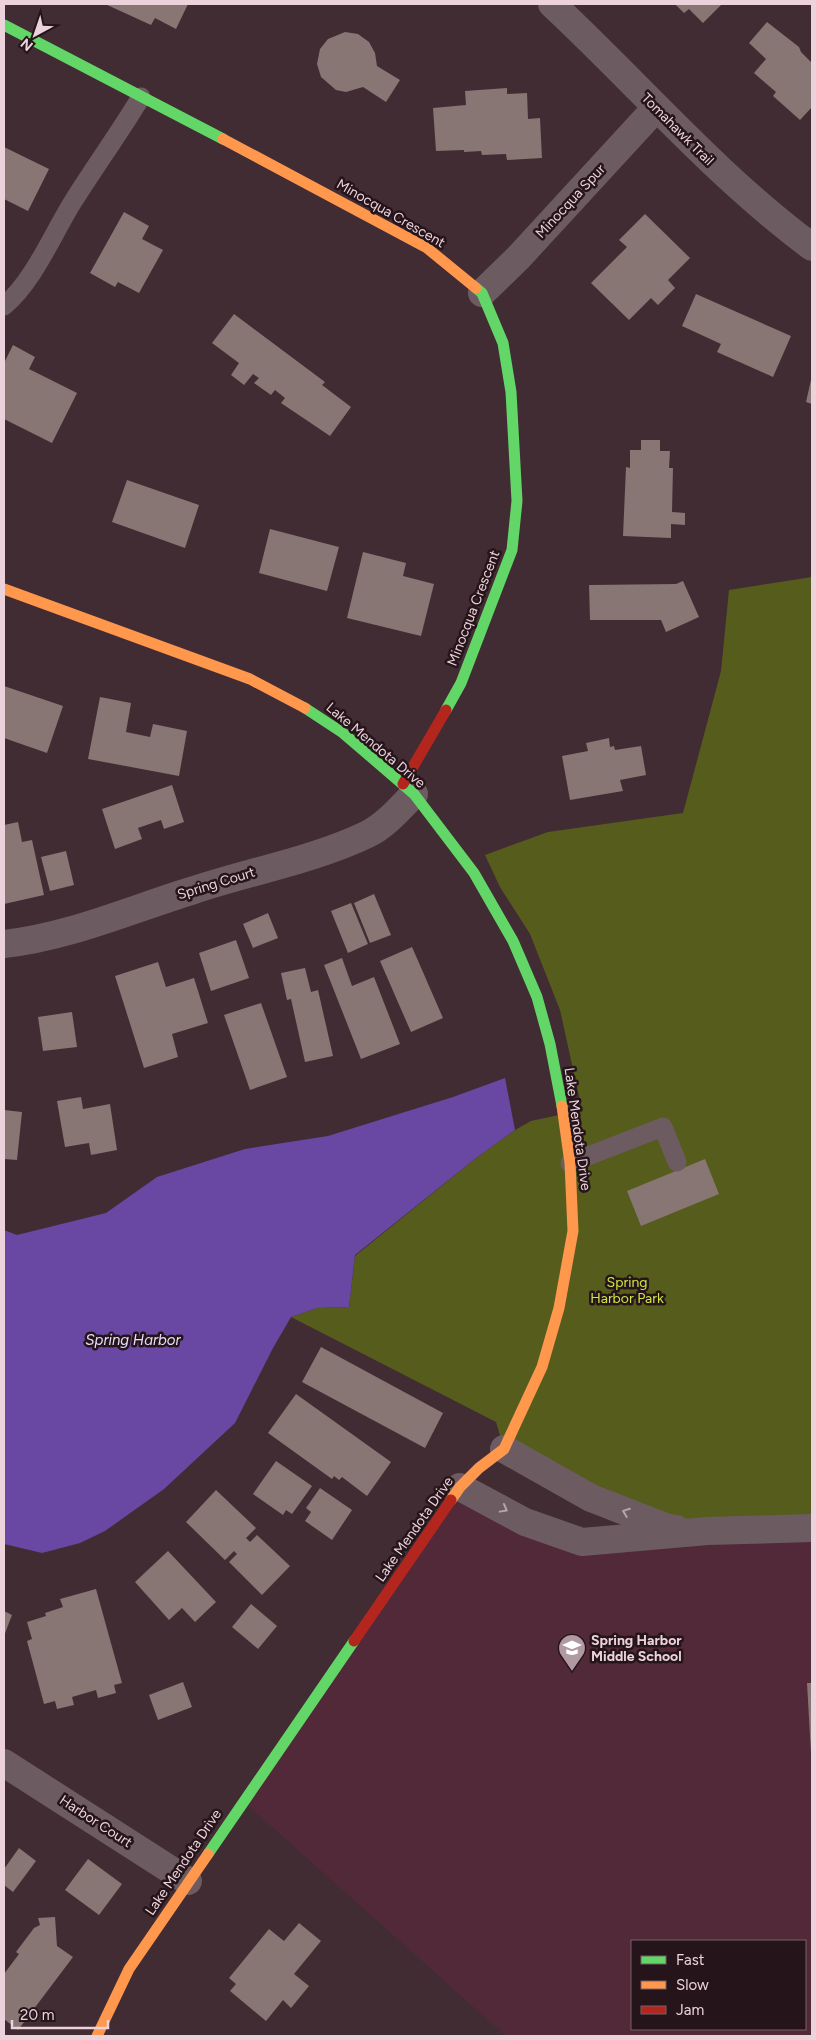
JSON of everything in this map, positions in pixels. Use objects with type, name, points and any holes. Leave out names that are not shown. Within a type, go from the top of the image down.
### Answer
[{"type":"street","name":"Tomahawk Trail","points":[[552,4],[713,164],[761,207],[812,247]]},
{"type":"street","name":"Minocqua Crescent","points":[[4,25],[287,172],[427,248],[482,293],[503,343],[511,392],[516,451],[517,501],[512,550],[461,683],[422,754],[409,789]]},
{"type":"street","name":"Minocqua Spur","points":[[482,293],[518,258],[656,108]]},
{"type":"street","name":"Lake Mendota Drive","points":[[4,589],[250,679],[314,713],[409,789],[474,874],[513,941],[537,997],[550,1044],[570,1163],[573,1231],[560,1308],[542,1366],[504,1448],[479,1468],[460,1487],[129,1969],[98,2036]]},
{"type":"street","name":"Spring Court","points":[[4,944],[89,924],[194,889],[315,854],[369,834],[382,825],[409,789]]},
{"type":"street","points":[[504,1448],[591,1498],[668,1528],[707,1531]]},
{"type":"street","points":[[460,1487],[526,1522],[582,1542],[707,1531],[812,1528]]},
{"type":"street","name":"Harbor Court","points":[[4,1763],[188,1881]]},
{"type":"lane","points":[[4,306],[11,300],[37,263],[74,200],[142,97]]},
{"type":"lane","points":[[570,1163],[663,1127],[677,1162]]},
{"type":"shaded area","name":"Spring Harbor Middle School","points":[[460,1487],[582,1542],[812,1528],[812,2036],[506,2036],[243,1801]]},
{"type":"green space","name":"Spring Harbor Park","points":[[812,577],[812,1528],[707,1531],[504,1449],[496,1422],[291,1317],[317,1308],[349,1307],[355,1256],[476,1158],[515,1130],[531,1121],[582,1110],[560,1010],[530,934],[500,887],[485,855],[548,832],[683,813],[721,671],[729,590]]},
{"type":"water","name":"Spring Harbor","points":[[505,1078],[515,1130],[476,1158],[355,1255],[349,1307],[317,1308],[291,1317],[235,1423],[164,1489],[105,1531],[80,1543],[42,1553],[4,1544],[4,1230],[17,1235],[106,1213],[157,1177],[245,1149],[328,1136],[453,1097]]},
{"type":"building","points":[[105,4],[188,4],[176,29],[155,18],[151,25]]},
{"type":"building","points":[[675,4],[722,4],[703,23],[689,9],[684,13]]},
{"type":"building","points":[[767,22],[799,47],[801,52],[812,63],[812,107],[800,120],[773,96],[776,92],[754,73],[766,59],[749,43]]},
{"type":"building","points":[[345,32],[358,34],[369,42],[375,53],[377,66],[400,80],[386,102],[363,87],[346,92],[336,90],[321,77],[317,64],[320,49],[328,39]]},
{"type":"building","points":[[507,88],[507,94],[527,93],[528,119],[540,118],[542,158],[507,160],[506,154],[482,155],[481,151],[464,152],[464,150],[436,151],[433,108],[466,105],[465,91]]},
{"type":"building","points":[[4,147],[49,169],[28,211],[4,199]]},
{"type":"building","points":[[124,212],[149,226],[142,239],[163,250],[139,293],[118,282],[115,287],[90,273]]},
{"type":"building","points":[[645,214],[690,258],[668,280],[675,288],[658,305],[651,298],[629,320],[591,283],[627,247],[619,240]]},
{"type":"building","points":[[696,294],[791,336],[773,377],[717,352],[721,344],[682,326]]},
{"type":"building","points":[[234,314],[325,382],[322,385],[351,407],[330,436],[281,403],[285,398],[275,390],[271,395],[254,383],[259,378],[253,374],[244,385],[231,375],[239,363],[212,343]]},
{"type":"building","points":[[13,345],[35,357],[29,369],[77,393],[52,443],[4,419],[4,363]]},
{"type":"building","points":[[812,380],[812,404],[806,402]]},
{"type":"building","points":[[641,440],[660,440],[660,451],[670,451],[669,468],[673,468],[672,512],[685,513],[685,525],[671,524],[671,538],[623,536],[626,467],[630,468],[630,450],[641,450]]},
{"type":"building","points":[[127,480],[199,505],[185,548],[112,522]]},
{"type":"building","points":[[270,529],[339,547],[327,591],[259,573]]},
{"type":"building","points":[[363,552],[406,563],[403,576],[434,584],[421,636],[347,618]]},
{"type":"building","points":[[683,581],[699,617],[666,632],[661,620],[590,620],[589,585],[676,584]]},
{"type":"building","points":[[4,686],[63,706],[47,753],[4,738]]},
{"type":"building","points":[[100,697],[131,703],[126,732],[150,737],[153,724],[187,731],[179,776],[88,759]]},
{"type":"building","points":[[609,738],[610,747],[614,746],[615,750],[641,746],[646,775],[620,780],[623,791],[570,800],[562,756],[588,751],[586,743]]},
{"type":"building","points":[[172,785],[184,822],[164,829],[161,820],[138,828],[142,839],[115,849],[102,809]]},
{"type":"building","points":[[18,822],[22,842],[32,840],[44,895],[4,904],[4,825]]},
{"type":"building","points":[[66,851],[74,885],[50,891],[41,857]]},
{"type":"building","points":[[374,894],[391,935],[370,943],[354,903]]},
{"type":"building","points":[[351,903],[368,944],[348,953],[331,911]]},
{"type":"building","points":[[268,913],[278,938],[253,948],[243,924]]},
{"type":"building","points":[[236,940],[249,978],[211,991],[199,953]]},
{"type":"building","points":[[412,947],[443,1018],[411,1032],[380,961]]},
{"type":"building","points":[[342,958],[352,986],[374,977],[400,1044],[361,1059],[324,965]]},
{"type":"building","points":[[158,962],[166,987],[194,978],[208,1023],[172,1034],[178,1057],[144,1068],[115,976]]},
{"type":"building","points":[[305,968],[311,992],[318,990],[333,1056],[305,1062],[291,999],[287,1000],[281,973]]},
{"type":"building","points":[[261,1003],[287,1077],[250,1090],[224,1015]]},
{"type":"building","points":[[72,1012],[77,1047],[43,1051],[38,1017]]},
{"type":"building","points":[[81,1097],[83,1109],[110,1104],[117,1150],[91,1155],[89,1143],[65,1147],[57,1101]]},
{"type":"building","points":[[4,1110],[22,1112],[17,1160],[4,1159]]},
{"type":"building","points":[[705,1159],[719,1194],[641,1226],[627,1191]]},
{"type":"building","points":[[321,1347],[443,1413],[425,1448],[302,1382]]},
{"type":"building","points":[[296,1394],[391,1462],[367,1496],[342,1477],[339,1480],[334,1476],[332,1479],[268,1433]]},
{"type":"building","points":[[276,1461],[312,1486],[292,1514],[286,1510],[283,1515],[253,1494]]},
{"type":"building","points":[[320,1488],[352,1510],[332,1540],[305,1521],[311,1512],[306,1508]]},
{"type":"building","points":[[216,1490],[256,1528],[246,1538],[250,1542],[257,1535],[290,1566],[262,1595],[229,1562],[237,1554],[234,1551],[225,1560],[186,1522]]},
{"type":"building","points":[[168,1551],[216,1602],[195,1622],[182,1608],[169,1620],[135,1582]]},
{"type":"building","points":[[96,1589],[122,1683],[114,1685],[116,1693],[98,1698],[96,1690],[72,1697],[74,1705],[57,1709],[55,1701],[44,1704],[27,1641],[32,1639],[27,1622],[46,1616],[45,1613],[63,1607],[60,1599]]},
{"type":"building","points":[[251,1604],[277,1626],[258,1649],[232,1627]]},
{"type":"building","points":[[4,1611],[12,1615],[4,1636]]},
{"type":"building","points":[[183,1682],[192,1707],[158,1720],[149,1695]]},
{"type":"building","points":[[807,1683],[812,1683],[812,1753],[811,1753]]},
{"type":"building","points":[[19,1848],[36,1861],[13,1892],[4,1885],[4,1869]]},
{"type":"building","points":[[88,1859],[122,1884],[99,1915],[65,1890]]},
{"type":"building","points":[[55,1917],[57,1946],[73,1957],[18,2030],[4,2019],[4,1974],[19,1954],[16,1952],[34,1928],[40,1925],[38,1918]]},
{"type":"building","points":[[299,1923],[321,1941],[294,1974],[309,1986],[291,2008],[283,2000],[266,2021],[230,1991],[236,1984],[229,1978],[269,1929],[284,1941]]},
{"type":"traffic: fast","points":[[4,25],[223,139]]},
{"type":"traffic: fast","points":[[446,710],[461,683],[512,550],[517,501],[511,392],[503,343],[482,293],[476,288]]},
{"type":"traffic: fast","points":[[305,708],[343,733],[414,794],[474,873],[513,941],[537,997],[550,1044],[562,1106]]},
{"type":"traffic: fast","points":[[208,1854],[354,1641]]},
{"type":"traffic: slow","points":[[223,139],[427,248],[476,288]]},
{"type":"traffic: slow","points":[[4,589],[250,679],[305,708]]},
{"type":"traffic: slow","points":[[451,1500],[460,1487],[479,1468],[504,1449],[542,1367],[559,1308],[573,1231],[570,1163],[562,1106]]},
{"type":"traffic: slow","points":[[97,2036],[129,1969],[208,1854]]},
{"type":"traffic: jam","points":[[403,784],[446,710]]},
{"type":"traffic: jam","points":[[354,1641],[451,1500]]},
{"type":"place","name":"Spring Harbor Middle School","points":[[572,1672]]}]
